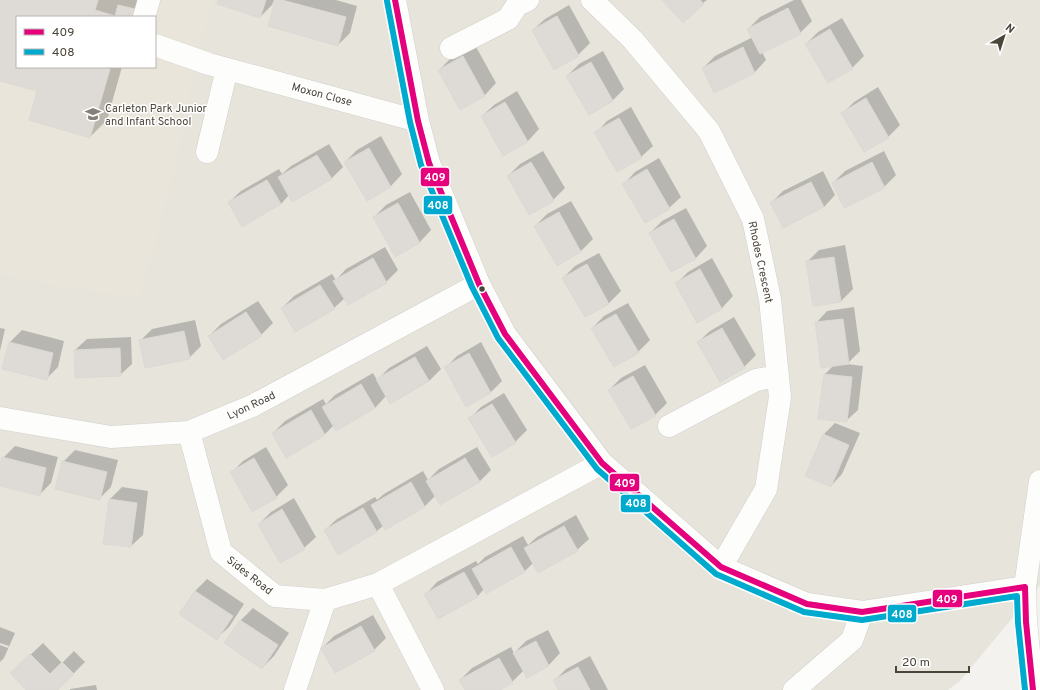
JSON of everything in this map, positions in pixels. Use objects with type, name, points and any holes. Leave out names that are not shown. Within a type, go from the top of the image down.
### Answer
[{"type":"street","points":[[144,16],[148,0]]},
{"type":"street","points":[[395,0],[418,121],[429,163],[479,284],[504,334],[602,463],[722,566],[807,604],[862,612],[1024,587]]},
{"type":"street","points":[[451,48],[508,19],[517,5],[528,0]]},
{"type":"street","name":"Rhodes Crescent","points":[[592,0],[633,40],[709,131],[753,219],[770,299],[780,397],[766,489],[722,566]]},
{"type":"street","name":"Moxon Close","points":[[156,45],[218,66],[418,121]]},
{"type":"street","points":[[206,152],[218,66]]},
{"type":"street","name":"Lyon Road","points":[[0,418],[111,437],[189,432],[252,406],[479,284]]},
{"type":"street","points":[[669,426],[756,380],[778,376]]},
{"type":"street","name":"Sides Road","points":[[189,432],[221,552],[275,596],[325,600],[378,584],[602,463]]},
{"type":"street","points":[[1033,690],[1024,587],[1040,481]]},
{"type":"street","points":[[378,584],[433,690]]},
{"type":"street","points":[[295,690],[325,600]]},
{"type":"street","points":[[794,690],[852,640],[862,612]]},
{"type":"shaded area","points":[[0,0],[1040,0],[1040,585],[959,682],[948,690],[0,690]]},
{"type":"shaded area","name":"Carleton Park Junior and Infant School","points":[[0,0],[212,0],[196,58],[177,162],[140,297],[79,290],[0,274]]},
{"type":"building","points":[[0,0],[98,0],[95,10],[115,16],[16,16],[16,68],[110,69],[90,138],[29,120],[37,91],[0,81]]},
{"type":"building","points":[[218,0],[266,0],[260,18],[217,4]]},
{"type":"building","points":[[275,0],[282,0],[346,17],[338,46],[268,26]]},
{"type":"building","points":[[662,0],[700,0],[704,4],[683,23]]},
{"type":"building","points":[[118,5],[135,9],[133,16],[115,16]]},
{"type":"building","points":[[788,8],[801,34],[760,54],[747,29]]},
{"type":"building","points":[[557,16],[579,56],[554,70],[532,30]]},
{"type":"building","points":[[830,29],[853,69],[828,83],[805,44]]},
{"type":"building","points":[[743,47],[755,73],[714,93],[702,68]]},
{"type":"building","points":[[463,56],[485,96],[460,110],[438,70]]},
{"type":"building","points":[[591,62],[613,101],[589,115],[566,76]]},
{"type":"building","points":[[866,98],[889,138],[864,152],[841,113]]},
{"type":"building","points":[[505,102],[528,142],[503,156],[481,116]]},
{"type":"building","points":[[619,118],[642,158],[617,172],[594,132]]},
{"type":"building","points":[[369,148],[391,187],[367,201],[344,162]]},
{"type":"building","points":[[317,155],[332,179],[292,202],[278,177]]},
{"type":"building","points":[[531,162],[554,201],[529,215],[507,176]]},
{"type":"building","points":[[872,162],[885,188],[844,208],[832,183]]},
{"type":"building","points":[[647,169],[670,209],[645,223],[622,184]]},
{"type":"building","points":[[267,180],[281,204],[242,227],[228,202]]},
{"type":"building","points":[[811,182],[824,207],[783,228],[770,202]]},
{"type":"building","points":[[398,203],[420,243],[395,257],[373,217]]},
{"type":"building","points":[[559,212],[581,252],[557,266],[534,226]]},
{"type":"building","points":[[674,219],[696,259],[671,272],[649,233]]},
{"type":"building","points":[[834,257],[841,302],[813,306],[806,261]]},
{"type":"building","points":[[373,258],[387,283],[348,305],[333,281]]},
{"type":"building","points":[[587,264],[609,304],[585,317],[562,278]]},
{"type":"building","points":[[700,269],[722,309],[697,323],[675,283]]},
{"type":"building","points":[[320,285],[335,309],[295,332],[281,308]]},
{"type":"building","points":[[246,312],[262,336],[223,360],[208,336]]},
{"type":"building","points":[[616,314],[639,353],[614,367],[591,328]]},
{"type":"building","points":[[843,319],[849,364],[821,368],[815,322]]},
{"type":"building","points":[[722,328],[745,368],[720,382],[697,342]]},
{"type":"building","points":[[184,331],[190,359],[145,368],[139,340]]},
{"type":"building","points":[[9,342],[53,353],[47,380],[2,369]]},
{"type":"building","points":[[120,348],[121,376],[75,378],[74,350]]},
{"type":"building","points":[[469,353],[491,393],[466,407],[444,367]]},
{"type":"building","points":[[415,357],[429,381],[390,404],[376,379]]},
{"type":"building","points":[[824,374],[852,377],[847,422],[818,419]]},
{"type":"building","points":[[633,376],[656,416],[631,429],[608,390]]},
{"type":"building","points":[[361,384],[375,408],[336,431],[322,407]]},
{"type":"building","points":[[492,404],[516,443],[492,457],[468,418]]},
{"type":"building","points":[[311,410],[325,435],[286,458],[272,433]]},
{"type":"building","points":[[823,434],[849,445],[831,487],[805,476]]},
{"type":"building","points":[[2,457],[46,468],[40,496],[0,486],[0,466]]},
{"type":"building","points":[[254,458],[277,498],[252,512],[230,472]]},
{"type":"building","points":[[465,458],[480,482],[440,505],[426,481]]},
{"type":"building","points":[[62,461],[107,472],[100,500],[55,489]]},
{"type":"building","points":[[411,482],[425,507],[385,530],[371,505]]},
{"type":"building","points":[[109,499],[137,503],[131,547],[103,544]]},
{"type":"building","points":[[363,508],[377,532],[338,555],[324,530]]},
{"type":"building","points":[[282,509],[305,549],[280,563],[258,524]]},
{"type":"building","points":[[564,526],[578,551],[538,573],[524,548]]},
{"type":"building","points":[[511,547],[525,572],[486,594],[472,569]]},
{"type":"building","points":[[464,572],[478,597],[438,619],[424,594]]},
{"type":"building","points":[[195,591],[233,616],[217,640],[179,614]]},
{"type":"building","points":[[240,620],[278,645],[262,669],[224,643]]},
{"type":"building","points":[[361,626],[375,651],[335,673],[321,648]]},
{"type":"building","points":[[536,641],[549,666],[527,678],[513,653]]},
{"type":"building","points":[[30,654],[46,670],[26,690],[10,673]]},
{"type":"building","points":[[499,658],[513,683],[500,690],[465,690],[459,680]]},
{"type":"building","points":[[62,662],[74,674],[58,690],[26,690],[46,670],[50,674]]},
{"type":"building","points":[[578,667],[590,690],[558,690],[553,680]]},
{"type":"transit line","name":"409","points":[[395,0],[418,121],[429,163],[479,284],[505,334],[602,463],[721,567],[807,604],[862,612],[1025,587],[1026,622],[1033,690]]},
{"type":"transit line","name":"408","points":[[387,1],[410,122],[421,165],[472,287],[498,338],[597,469],[716,574],[804,612],[862,620],[1017,596],[1018,623],[1025,690]]},
{"type":"place","name":"Carleton Park Junior and Infant School","points":[[93,114]]}]
